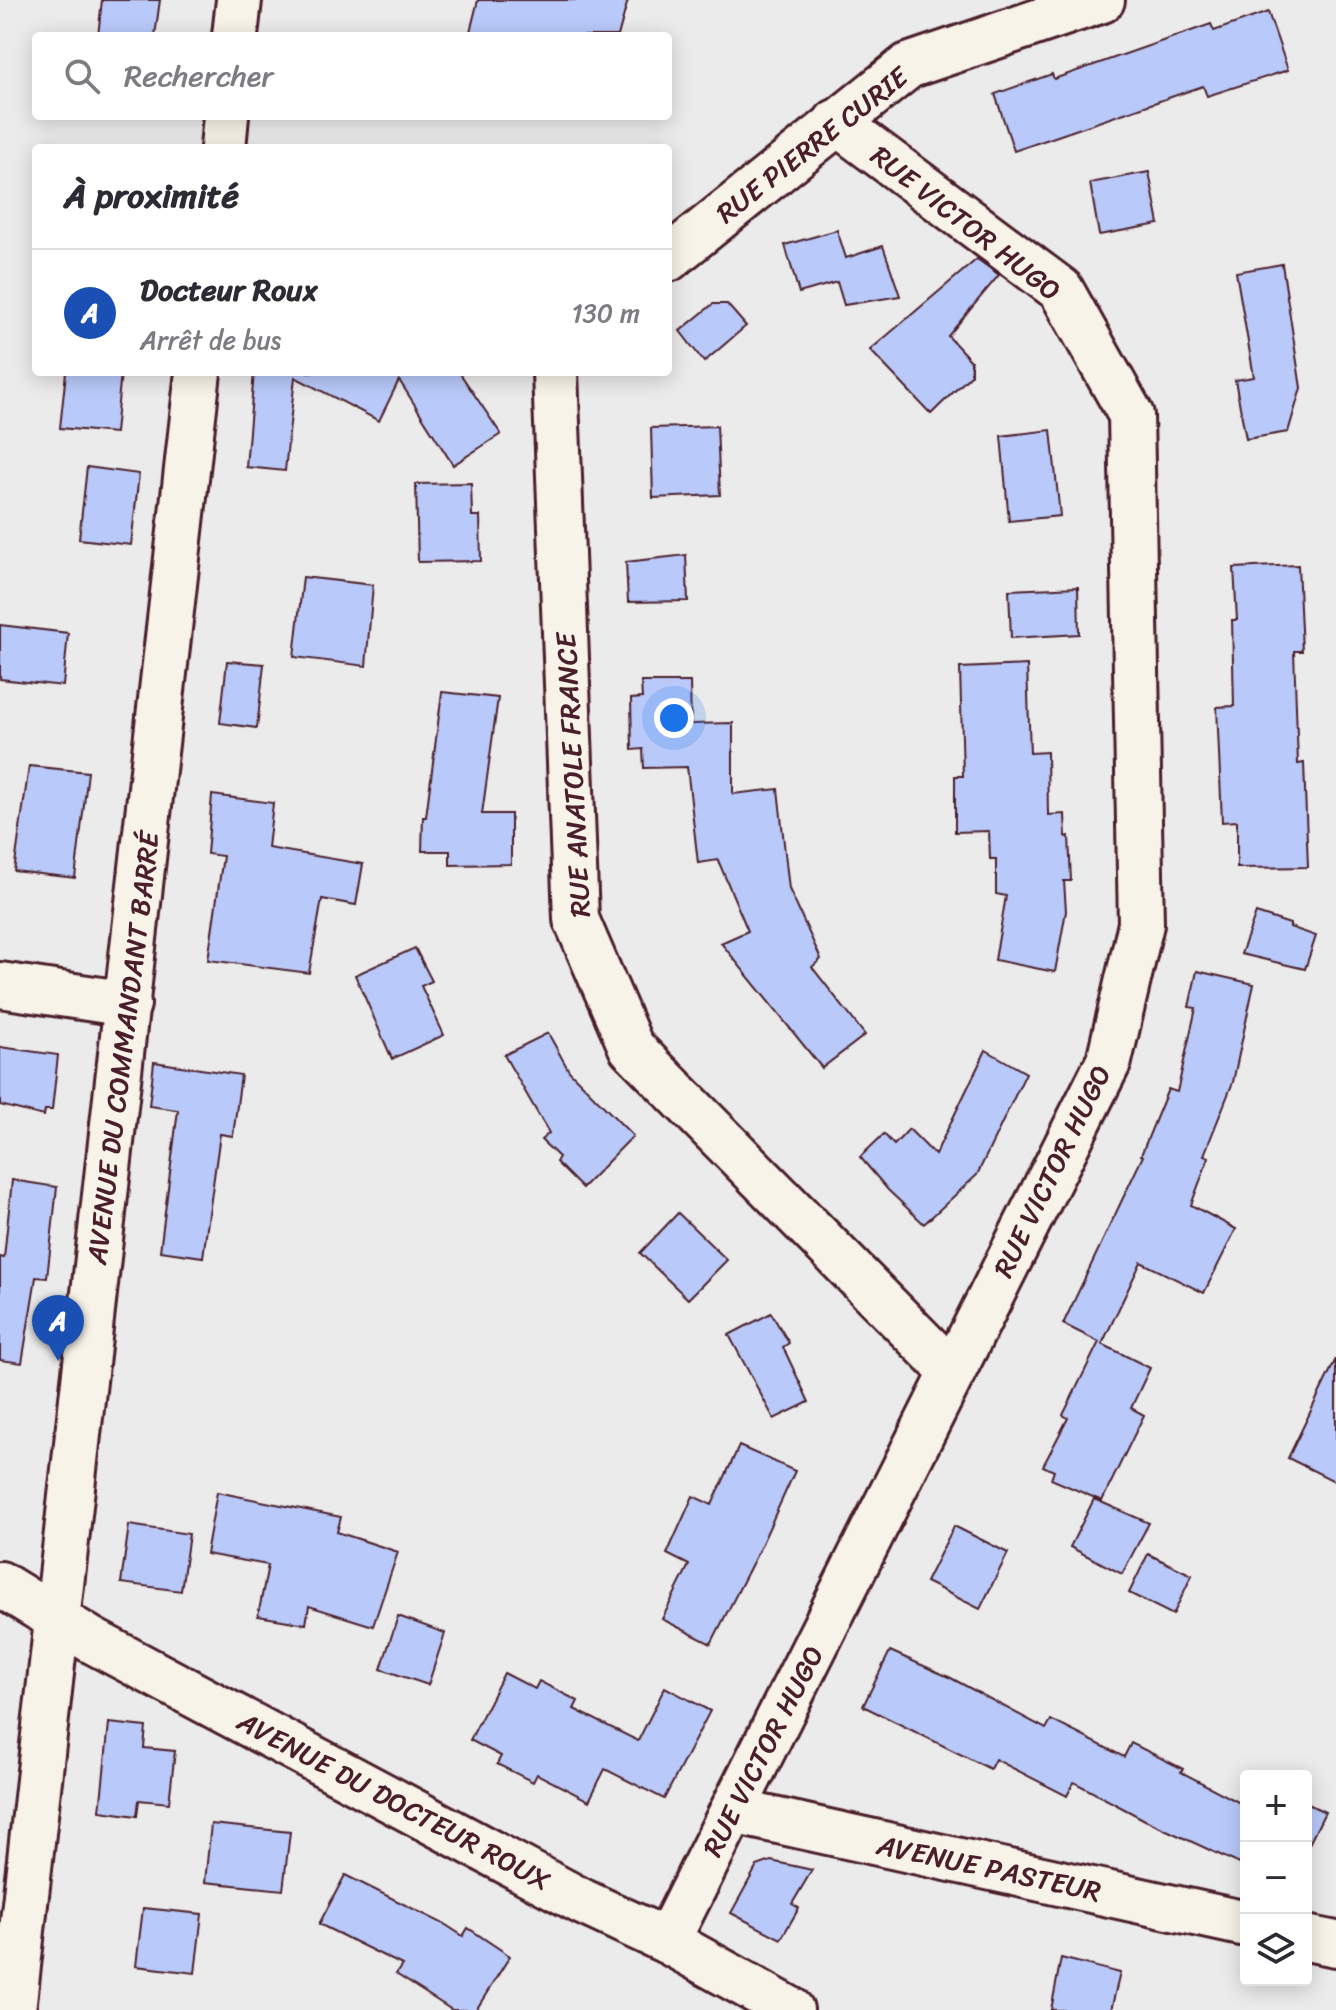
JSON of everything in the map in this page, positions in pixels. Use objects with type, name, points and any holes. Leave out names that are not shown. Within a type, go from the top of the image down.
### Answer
[{"type":"street","points":[[235,32],[239,0]]},
{"type":"street","name":"RUE PIERRE CURIE","points":[[672,256],[908,66],[1102,0]]},
{"type":"street","points":[[223,144],[226,120]]},
{"type":"street","name":"RUE VICTOR HUGO","points":[[667,1941],[1109,1061],[1141,924],[1131,415],[1061,290],[836,122]]},
{"type":"street","name":"AVENUE DU COMMANDANT BARRÉ","points":[[13,2010],[198,376]]},
{"type":"street","name":"RUE ANATOLE FRANCE","points":[[555,376],[576,919],[631,1047],[952,1372]]},
{"type":"street","points":[[0,985],[128,1004]]},
{"type":"street","name":"AVENUE DU DOCTEUR ROUX","points":[[0,1584],[91,1640],[555,1887],[667,1941],[791,2010]]},
{"type":"street","name":"AVENUE PASTEUR","points":[[733,1811],[1240,1923]]},
{"type":"street","points":[[1312,1939],[1336,1944]]},
{"type":"building","points":[[102,0],[160,0],[156,32],[98,32]]},
{"type":"building","points":[[478,0],[628,0],[619,32],[470,32]]},
{"type":"building","points":[[1268,12],[1288,70],[1207,96],[1203,86],[1014,151],[995,94],[1052,74],[1054,79],[1211,24],[1214,31]]},
{"type":"building","points":[[1149,172],[1159,224],[1099,235],[1090,183]]},
{"type":"building","points":[[837,230],[846,258],[883,246],[900,296],[844,305],[837,282],[799,293],[785,245]]},
{"type":"building","points":[[977,259],[999,275],[948,336],[971,361],[971,375],[931,414],[870,350]]},
{"type":"building","points":[[1282,264],[1301,388],[1288,432],[1246,439],[1235,380],[1254,377],[1236,272]]},
{"type":"building","points":[[713,304],[727,304],[746,326],[704,362],[680,331]]},
{"type":"building","points":[[66,376],[121,376],[115,433],[60,428]]},
{"type":"building","points":[[254,376],[462,376],[501,434],[453,465],[399,380],[379,421],[295,377],[285,471],[246,467]]},
{"type":"building","points":[[717,426],[720,495],[653,498],[651,428]]},
{"type":"building","points":[[1051,430],[1060,516],[1009,521],[1001,436]]},
{"type":"building","points":[[87,467],[139,474],[131,545],[79,539]]},
{"type":"building","points":[[471,483],[472,516],[480,516],[481,561],[418,562],[416,484]]},
{"type":"building","points":[[686,555],[688,601],[628,602],[626,562]]},
{"type":"building","points":[[1298,565],[1302,651],[1294,651],[1298,764],[1304,763],[1308,867],[1237,868],[1237,821],[1222,822],[1217,707],[1234,706],[1232,620],[1237,620],[1234,568]]},
{"type":"building","points":[[303,577],[373,585],[366,666],[294,657]]},
{"type":"building","points":[[1078,587],[1079,634],[1011,638],[1009,590]]},
{"type":"building","points":[[0,625],[68,633],[63,686],[0,679]]},
{"type":"building","points":[[227,661],[264,664],[257,728],[220,723]]},
{"type":"building","points":[[1027,665],[1030,753],[1047,752],[1048,815],[1065,814],[1066,837],[1069,836],[1071,881],[1064,881],[1066,911],[1055,972],[995,960],[1006,896],[996,894],[996,859],[990,859],[989,831],[955,832],[955,776],[963,776],[960,668]]},
{"type":"building","points":[[641,682],[690,682],[691,724],[733,723],[733,794],[778,789],[789,889],[821,959],[812,967],[865,1035],[822,1068],[721,943],[748,931],[718,860],[698,863],[687,767],[644,768],[643,749],[632,750],[631,699],[642,698]]},
{"type":"building","points":[[442,692],[498,698],[482,814],[511,814],[511,864],[450,865],[450,851],[422,851],[423,817],[426,817]]},
{"type":"building","points":[[29,766],[88,772],[75,878],[14,871]]},
{"type":"building","points":[[212,795],[273,803],[268,848],[363,864],[356,905],[322,899],[309,973],[208,960],[223,856],[207,854]]},
{"type":"building","points":[[1256,913],[1316,936],[1305,969],[1241,954]]},
{"type":"building","points":[[415,948],[432,981],[421,986],[444,1035],[392,1059],[355,975]]},
{"type":"building","points":[[1197,971],[1254,984],[1233,1082],[1204,1155],[1209,1157],[1191,1205],[1236,1229],[1204,1293],[1141,1262],[1102,1344],[1150,1368],[1131,1408],[1144,1415],[1102,1501],[1051,1479],[1054,1471],[1043,1466],[1068,1418],[1063,1415],[1099,1342],[1063,1324],[1143,1156],[1168,1089],[1177,1092],[1196,1008],[1189,1007]]},
{"type":"building","points":[[548,1033],[569,1071],[633,1136],[582,1188],[556,1162],[559,1157],[541,1140],[549,1133],[504,1055]]},
{"type":"building","points":[[0,1047],[58,1055],[52,1110],[45,1110],[44,1116],[0,1105]]},
{"type":"building","points":[[986,1050],[1026,1073],[977,1175],[924,1224],[888,1190],[860,1157],[884,1134],[894,1145],[909,1129],[935,1155]]},
{"type":"building","points":[[154,1062],[241,1075],[233,1136],[220,1134],[203,1257],[160,1251],[178,1110],[149,1106]]},
{"type":"building","points":[[12,1180],[57,1187],[47,1278],[36,1277],[22,1363],[0,1360],[0,1257],[4,1258]]},
{"type":"building","points":[[678,1213],[727,1260],[688,1299],[640,1253]]},
{"type":"building","points":[[771,1313],[789,1343],[783,1347],[809,1402],[774,1419],[729,1335]]},
{"type":"building","points":[[1336,1359],[1336,1482],[1288,1458]]},
{"type":"building","points":[[739,1446],[795,1471],[711,1644],[662,1619],[689,1565],[667,1554],[693,1496],[712,1505]]},
{"type":"building","points":[[217,1492],[341,1517],[337,1532],[398,1552],[373,1626],[309,1606],[306,1624],[258,1616],[268,1565],[206,1554]]},
{"type":"building","points":[[1094,1499],[1149,1523],[1122,1574],[1070,1547]]},
{"type":"building","points":[[129,1525],[189,1534],[181,1591],[121,1583]]},
{"type":"building","points":[[954,1526],[1008,1553],[980,1609],[926,1582]]},
{"type":"building","points":[[1148,1554],[1192,1575],[1173,1615],[1129,1593]]},
{"type":"building","points":[[398,1616],[445,1633],[428,1685],[381,1669]]},
{"type":"building","points":[[890,1651],[951,1678],[1046,1729],[1051,1720],[1124,1757],[1131,1743],[1240,1803],[1240,1864],[1145,1820],[1074,1782],[1067,1796],[995,1759],[990,1769],[863,1706]]},
{"type":"building","points":[[504,1673],[535,1689],[539,1681],[578,1701],[574,1709],[638,1741],[665,1687],[710,1711],[664,1799],[605,1769],[589,1801],[537,1774],[533,1782],[497,1764],[501,1756],[470,1740]]},
{"type":"building","points":[[109,1723],[146,1727],[144,1748],[175,1751],[169,1803],[139,1800],[137,1816],[100,1811]]},
{"type":"building","points":[[1312,1806],[1325,1812],[1312,1838]]},
{"type":"building","points":[[211,1824],[290,1832],[283,1890],[205,1882]]},
{"type":"building","points":[[771,1861],[812,1870],[792,1904],[799,1908],[781,1939],[731,1913],[757,1866]]},
{"type":"building","points":[[345,1875],[463,1936],[468,1928],[510,1956],[476,2010],[452,2010],[396,1974],[402,1965],[319,1924]]},
{"type":"building","points":[[143,1908],[202,1914],[195,1973],[136,1966]]},
{"type":"building","points":[[1061,1958],[1120,1973],[1111,2010],[1051,2010]]},
{"type":"place","name":"Docteur Roux","points":[[58,1361]]}]
